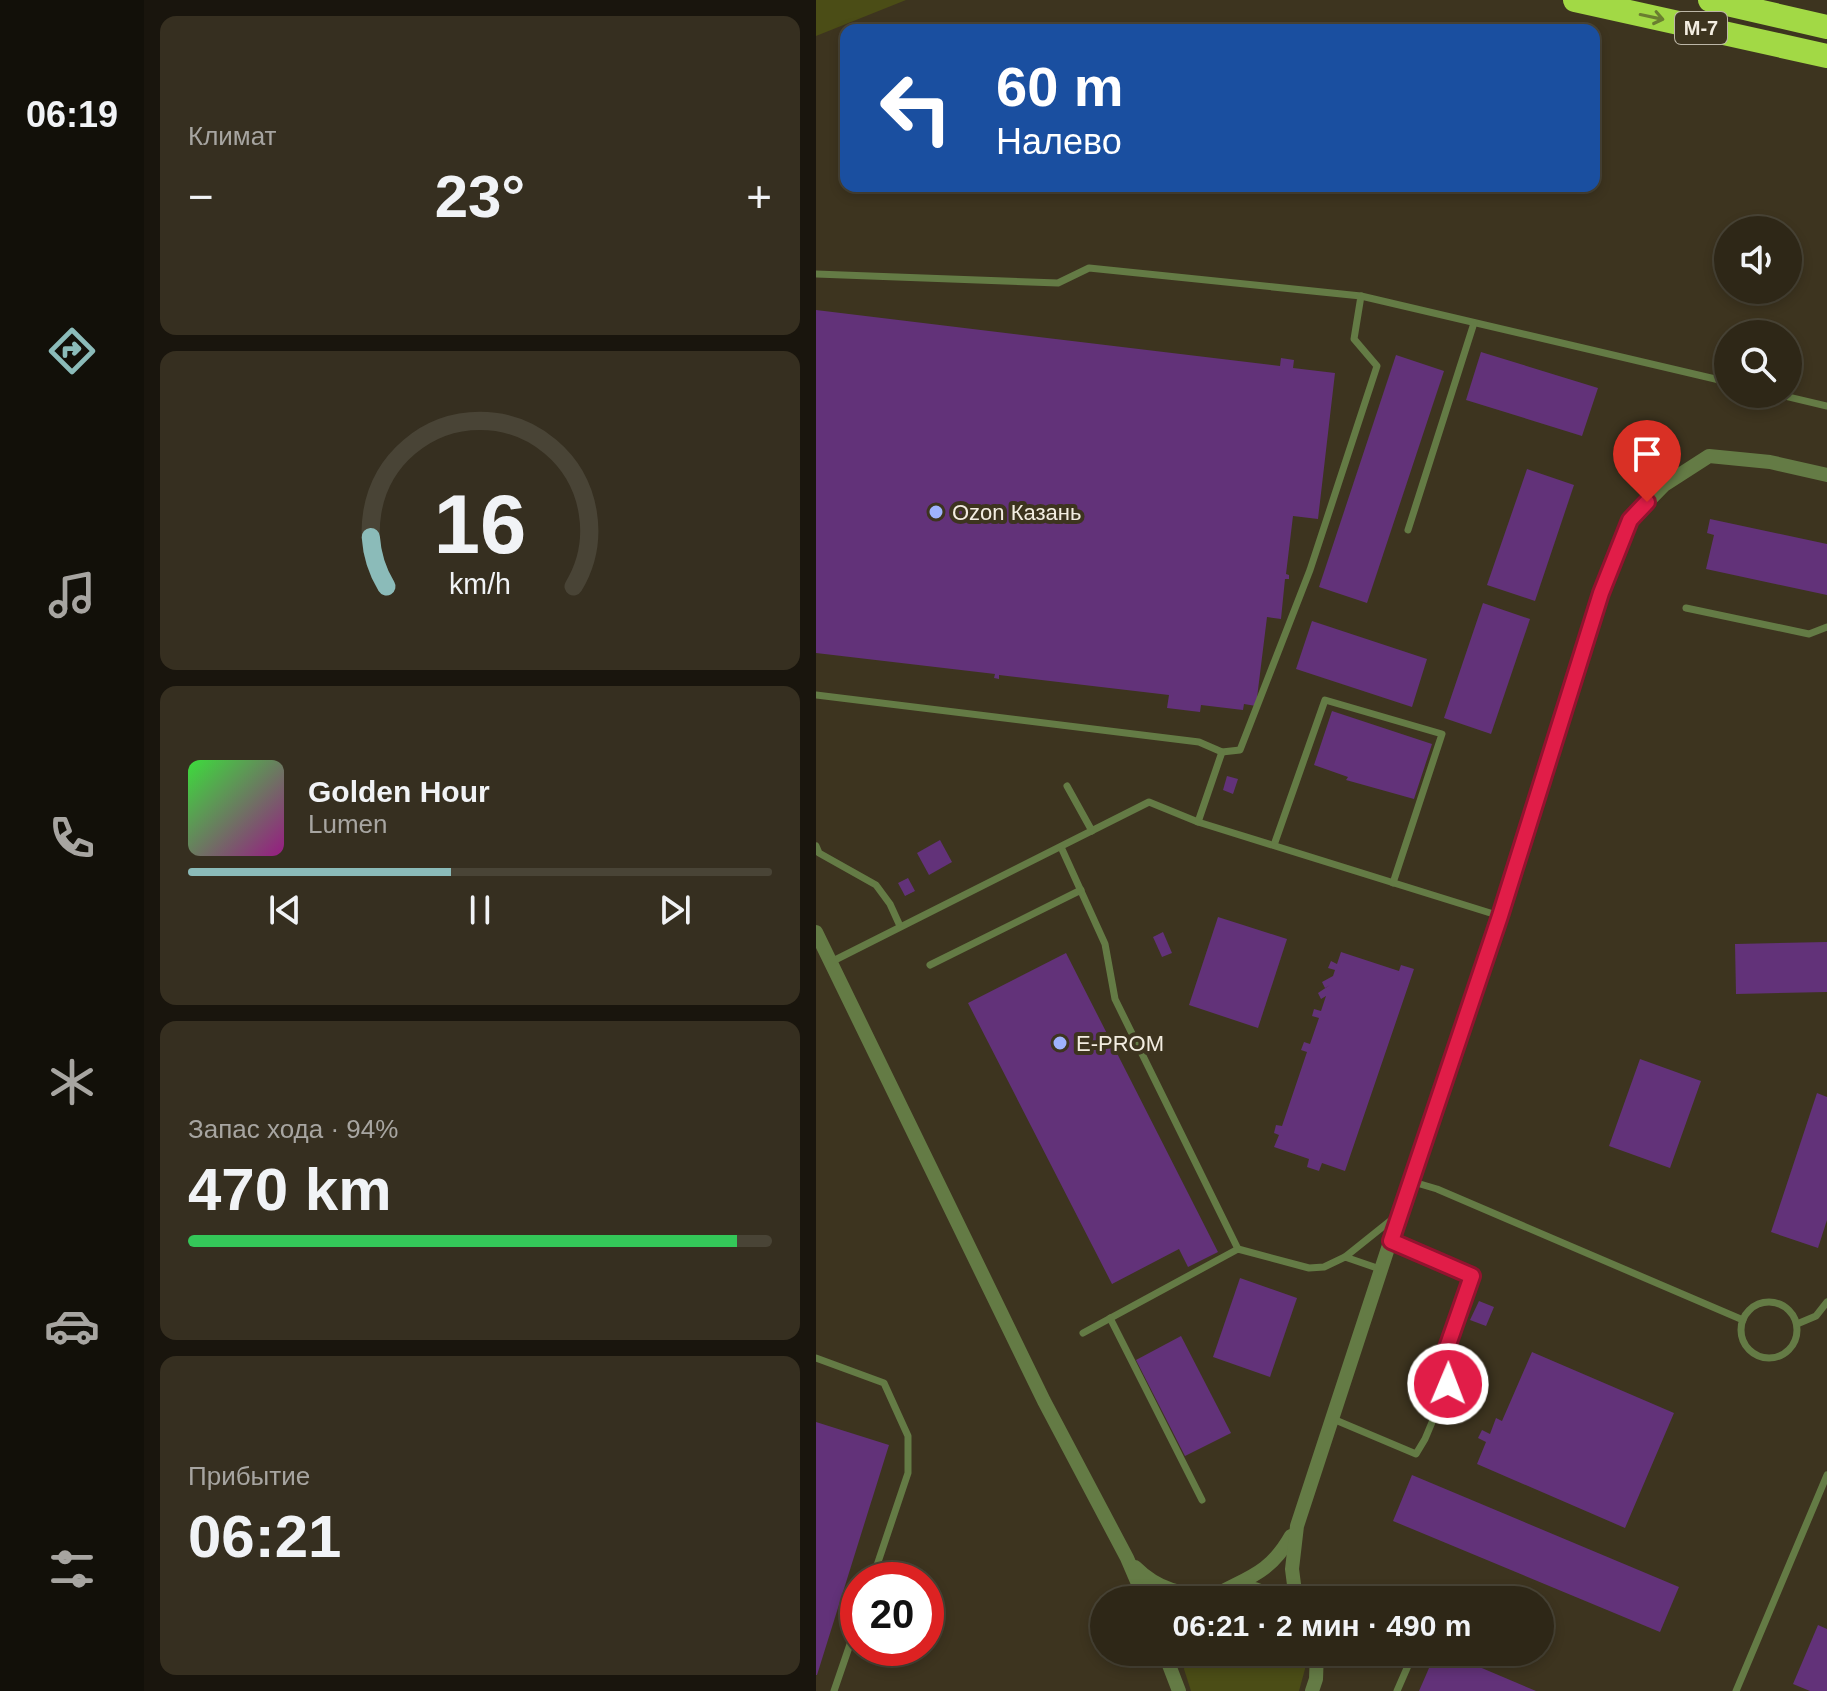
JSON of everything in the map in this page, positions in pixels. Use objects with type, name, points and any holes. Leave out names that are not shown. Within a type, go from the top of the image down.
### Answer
[{"type":"highway","name":"М-7","points":[[1575,0],[1827,56]]},
{"type":"highway","name":"М-7","points":[[1710,0],[1827,27]]},
{"type":"street","points":[[1294,1586],[1292,1569],[1297,1526],[1500,916],[1601,593],[1630,520],[1664,485],[1709,456],[1770,462],[1827,475]]},
{"type":"street","points":[[816,932],[1044,1401],[1139,1586]]},
{"type":"street","points":[[1236,1586],[1272,1564],[1297,1526]]},
{"type":"street","points":[[1127,1558],[1157,1586]]},
{"type":"street","points":[[1169,1666],[1178,1688]]},
{"type":"street","points":[[1173,1666],[1178,1688]]},
{"type":"street","points":[[1312,1691],[1317,1666]]},
{"type":"lane","points":[[816,274],[1058,283],[1089,268],[1361,296],[1714,379]]},
{"type":"lane","points":[[816,695],[1199,742],[1222,752],[1240,750],[1310,570],[1377,366],[1354,339],[1361,296]]},
{"type":"lane","points":[[1408,530],[1474,323]]},
{"type":"lane","points":[[1802,400],[1827,406]]},
{"type":"lane","points":[[1686,608],[1809,634],[1827,627]]},
{"type":"lane","points":[[1274,845],[1325,700],[1442,734],[1393,883]]},
{"type":"lane","points":[[1198,822],[1222,752]]},
{"type":"lane","points":[[1067,786],[1092,831]]},
{"type":"lane","points":[[831,962],[1149,802],[1198,822],[1500,916]]},
{"type":"lane","points":[[816,846],[819,853],[876,885],[890,904],[900,926]]},
{"type":"lane","points":[[1061,847],[1105,944],[1115,999],[1238,1249]]},
{"type":"lane","points":[[930,965],[1081,890]]},
{"type":"lane","points":[[1410,1181],[1437,1189],[1743,1320]]},
{"type":"lane","points":[[1083,1333],[1238,1249],[1309,1268],[1324,1267],[1345,1257],[1399,1213]]},
{"type":"lane","points":[[1333,1419],[1416,1454],[1448,1384],[1443,1359],[1472,1276],[1391,1241]]},
{"type":"lane","points":[[1345,1257],[1382,1270]]},
{"type":"lane","points":[[1765,1302],[1779,1303],[1790,1311],[1797,1324],[1797,1339],[1789,1351],[1775,1358],[1760,1357],[1747,1348],[1741,1335],[1743,1320],[1752,1308],[1765,1302]]},
{"type":"lane","points":[[1797,1324],[1816,1316],[1827,1302]]},
{"type":"lane","points":[[1110,1318],[1202,1500]]},
{"type":"lane","points":[[816,1358],[884,1383],[908,1436],[908,1473],[878,1562]]},
{"type":"lane","points":[[1736,1691],[1827,1475]]},
{"type":"lane","points":[[834,1691],[843,1666]]},
{"type":"lane","points":[[1397,1691],[1408,1666]]},
{"type":"shaded area","points":[[816,0],[906,0],[840,24],[816,36]]},
{"type":"shaded area","points":[[1184,1666],[1305,1666],[1299,1691],[1191,1691]]},
{"type":"building","points":[[816,310],[1280,366],[1281,358],[1294,360],[1293,368],[1335,373],[1318,519],[1293,516],[1286,574],[1289,579],[1285,579],[1281,619],[1267,617],[1256,706],[1244,704],[1243,710],[1201,705],[1200,712],[1167,708],[1169,695],[999,675],[999,679],[994,678],[995,674],[816,653]]},
{"type":"building","points":[[1481,352],[1598,388],[1582,436],[1466,400]]},
{"type":"building","points":[[1396,355],[1444,371],[1367,603],[1319,587]]},
{"type":"building","points":[[1527,469],[1574,485],[1535,601],[1487,585]]},
{"type":"building","points":[[1710,519],[1827,544],[1827,595],[1706,569],[1714,535],[1707,533]]},
{"type":"building","points":[[1483,603],[1530,619],[1491,734],[1444,718]]},
{"type":"building","points":[[1312,621],[1427,659],[1412,707],[1296,669]]},
{"type":"building","points":[[1332,711],[1432,744],[1414,799],[1346,780],[1348,777],[1314,765]]},
{"type":"building","points":[[1227,776],[1238,779],[1233,794],[1223,790]]},
{"type":"building","points":[[940,840],[952,862],[929,875],[917,853]]},
{"type":"building","points":[[908,878],[915,891],[905,896],[898,883]]},
{"type":"building","points":[[1218,917],[1287,939],[1258,1028],[1189,1005]]},
{"type":"building","points":[[1163,932],[1172,953],[1162,957],[1153,937]]},
{"type":"building","points":[[1827,942],[1827,992],[1736,994],[1735,944]]},
{"type":"building","points":[[1341,952],[1399,971],[1401,965],[1414,969],[1345,1171],[1322,1163],[1319,1171],[1307,1167],[1309,1159],[1274,1147],[1279,1135],[1274,1133],[1276,1125],[1282,1126],[1307,1052],[1301,1050],[1304,1042],[1310,1044],[1319,1018],[1312,1016],[1314,1009],[1321,1011],[1326,996],[1321,999],[1318,993],[1330,985],[1325,988],[1322,982],[1333,976],[1335,970],[1328,968],[1331,961],[1337,964]]},
{"type":"building","points":[[1066,953],[1218,1252],[1188,1267],[1179,1249],[1112,1284],[968,1003]]},
{"type":"building","points":[[1640,1059],[1701,1081],[1670,1168],[1609,1146]]},
{"type":"building","points":[[1817,1093],[1827,1097],[1827,1220],[1818,1248],[1771,1232]]},
{"type":"building","points":[[1240,1278],[1297,1298],[1270,1377],[1213,1357]]},
{"type":"building","points":[[1479,1301],[1494,1307],[1486,1326],[1470,1320]]},
{"type":"building","points":[[1181,1336],[1231,1433],[1185,1456],[1136,1360]]},
{"type":"building","points":[[1532,1352],[1674,1413],[1625,1528],[1477,1464],[1486,1442],[1478,1438],[1482,1430],[1490,1434],[1496,1418],[1502,1421]]},
{"type":"building","points":[[816,1422],[889,1445],[852,1562],[840,1562],[840,1602],[816,1675]]},
{"type":"building","points":[[1412,1475],[1679,1587],[1660,1632],[1393,1521]]},
{"type":"building","points":[[1818,1625],[1827,1629],[1827,1691],[1810,1691],[1793,1684]]},
{"type":"building","points":[[1430,1666],[1477,1666],[1536,1691],[1419,1691]]},
{"type":"place","name":"Ozon Казань","points":[[936,512]]},
{"type":"place","name":"E-PROM","points":[[1060,1043]]},
{"type":"route","points":[[1448,1384],[1443,1359],[1472,1276],[1391,1241],[1500,916],[1601,593],[1630,520],[1647,502]]}]
